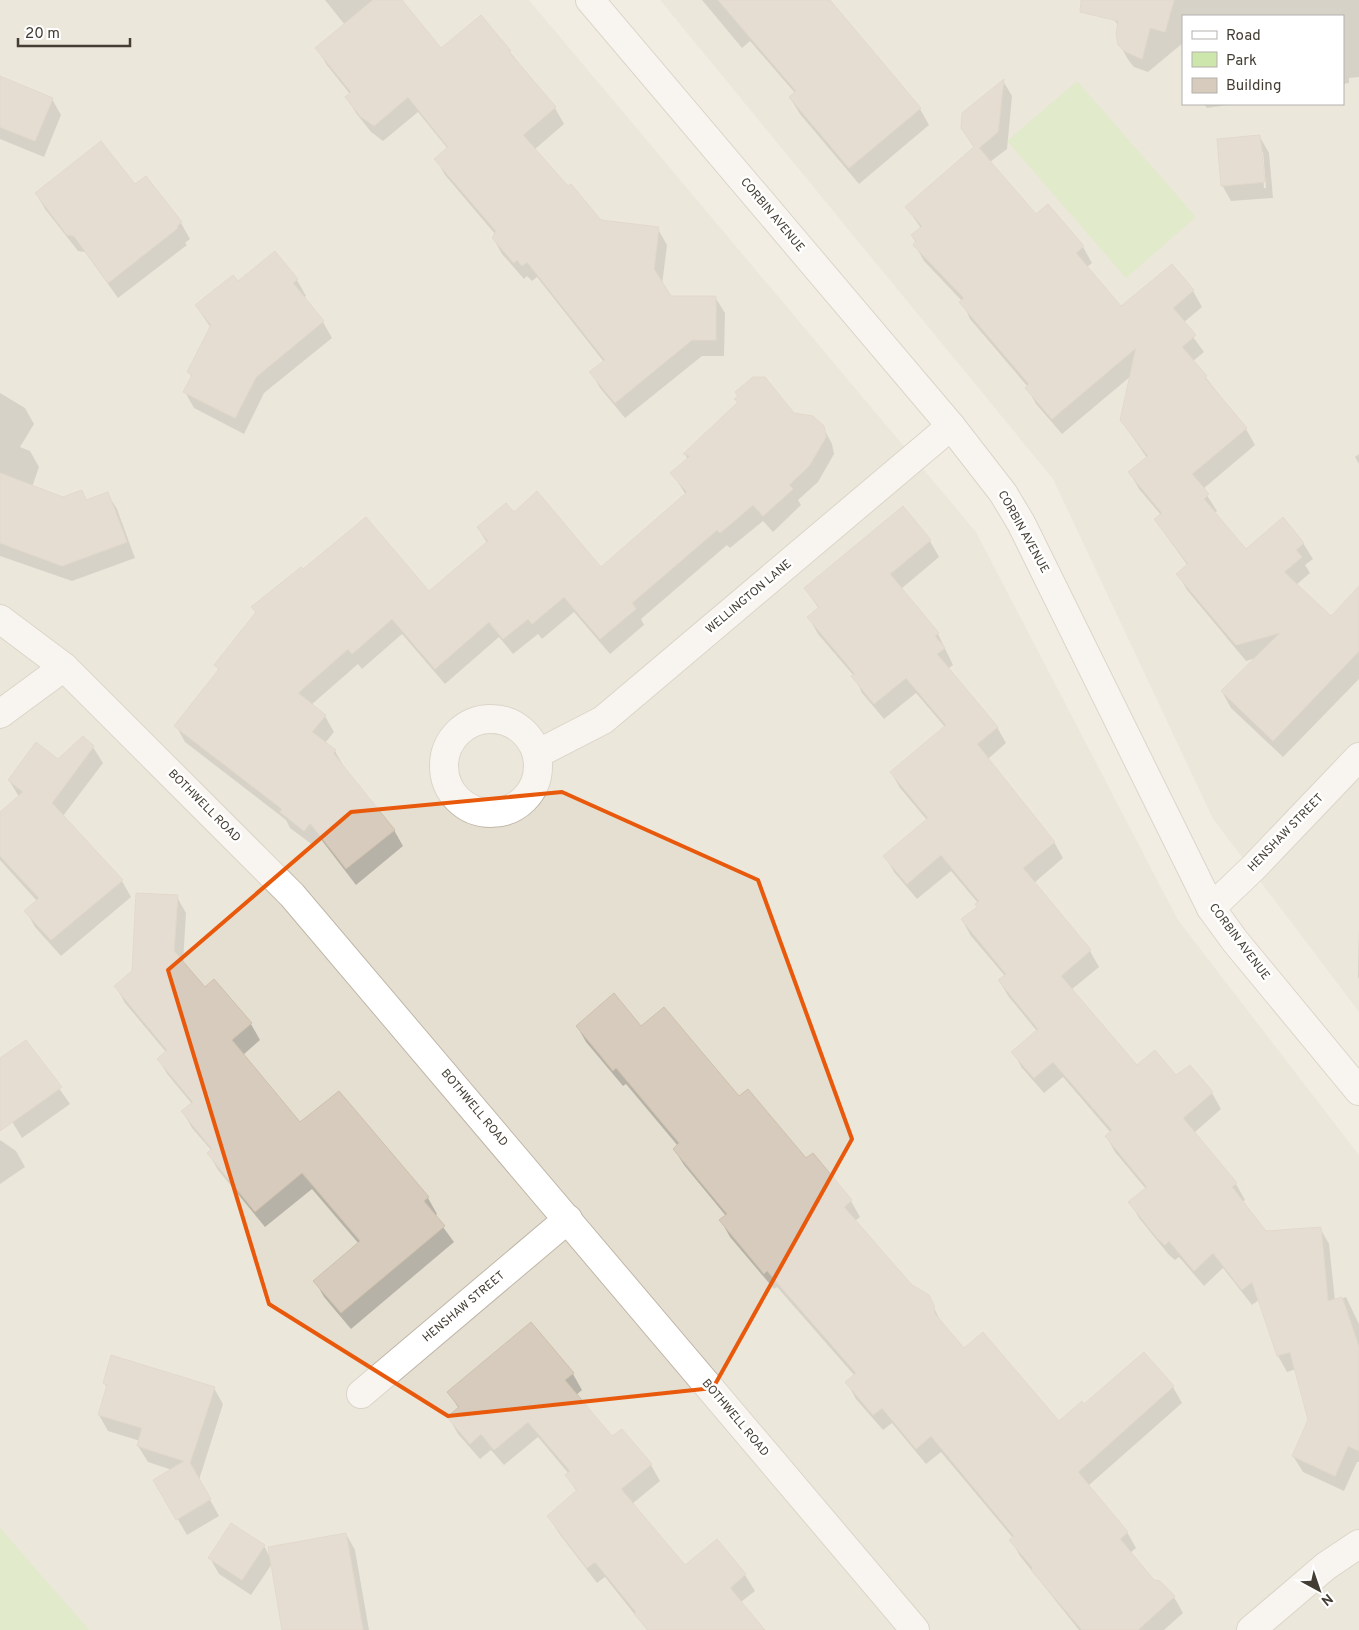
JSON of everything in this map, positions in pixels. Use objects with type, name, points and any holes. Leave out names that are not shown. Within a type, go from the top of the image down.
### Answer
[{"type":"street","name":"CORBIN AVENUE","points":[[590,0],[951,426],[1003,493],[1021,523],[1211,908],[1235,941],[1359,1091]]},
{"type":"street","name":"WELLINGTON LANE","points":[[537,754],[603,720],[951,426]]},
{"type":"street","name":"BOTHWELL ROAD","points":[[0,619],[64,666],[292,895],[914,1630]]},
{"type":"street","points":[[0,714],[64,666]]},
{"type":"street","name":"HENSHAW STREET","points":[[1211,908],[1253,868],[1359,756]]},
{"type":"street","name":"HENSHAW STREET","points":[[361,1394],[568,1220]]},
{"type":"street","points":[[1251,1630],[1326,1566],[1359,1544]]},
{"type":"highlighted area","points":[[562,792],[758,880],[852,1139],[713,1388],[448,1416],[269,1304],[168,970],[351,812]]},
{"type":"shaded area","points":[[0,0],[529,0],[976,532],[1178,920],[1359,1155],[1359,1630],[0,1630]]},
{"type":"shaded area","points":[[660,0],[1359,0],[1359,1012],[1213,819],[1053,479]]},
{"type":"green space","points":[[1077,81],[1196,217],[1126,278],[1007,141]]},
{"type":"green space","points":[[0,1528],[89,1630],[0,1630]]},
{"type":"building","points":[[373,0],[402,0],[441,48],[481,15],[511,51],[509,52],[556,107],[523,135],[568,186],[571,184],[601,220],[659,227],[654,269],[671,296],[716,296],[716,340],[692,340],[615,403],[589,372],[605,360],[527,262],[522,266],[517,260],[514,263],[492,238],[496,231],[434,159],[448,147],[408,97],[374,126],[360,116],[345,97],[351,92],[315,48]]},
{"type":"building","points":[[718,0],[830,0],[921,108],[849,168],[789,97],[796,91]]},
{"type":"building","points":[[1081,0],[1174,0],[1165,32],[1150,28],[1142,59],[1124,51],[1118,45],[1116,34],[1118,21],[1080,12]]},
{"type":"building","points":[[0,76],[53,98],[35,141],[0,127]]},
{"type":"building","points":[[1004,79],[998,132],[979,148],[1036,214],[1048,204],[1084,246],[1076,253],[1121,306],[1172,264],[1194,290],[1173,308],[1196,335],[1182,347],[1247,428],[1192,474],[1209,494],[1204,499],[1246,549],[1283,517],[1304,543],[1296,550],[1302,557],[1284,572],[1331,616],[1359,586],[1359,651],[1273,741],[1221,691],[1280,633],[1236,645],[1176,574],[1188,564],[1154,519],[1162,513],[1128,472],[1148,456],[1120,420],[1136,348],[1052,419],[1025,388],[1029,384],[959,302],[964,298],[913,245],[916,241],[911,235],[922,226],[905,207],[974,147],[961,128],[962,113]]},
{"type":"building","points":[[1260,135],[1265,182],[1221,186],[1217,139]]},
{"type":"building","points":[[101,141],[135,184],[146,176],[182,222],[177,226],[178,228],[108,283],[74,236],[67,235],[35,193]]},
{"type":"building","points":[[275,251],[298,279],[293,283],[324,321],[256,377],[235,418],[183,392],[192,375],[187,372],[211,325],[195,305],[233,275],[238,281]]},
{"type":"building","points":[[753,377],[765,377],[794,413],[813,416],[824,426],[826,437],[809,466],[789,485],[793,489],[763,516],[753,505],[720,533],[717,530],[632,603],[636,609],[600,639],[564,597],[532,624],[528,619],[503,639],[489,622],[435,669],[392,619],[352,654],[348,649],[298,693],[326,715],[312,732],[336,750],[333,753],[395,830],[346,869],[310,823],[304,831],[280,812],[282,809],[174,726],[219,669],[214,665],[256,612],[251,607],[301,567],[303,569],[366,517],[429,591],[488,541],[477,527],[506,503],[514,512],[537,491],[601,567],[687,492],[670,473],[690,456],[683,454],[738,402],[734,399],[738,396],[735,392]]},
{"type":"building","points":[[0,473],[63,497],[82,490],[86,500],[108,492],[127,542],[62,566],[0,543]]},
{"type":"building","points":[[903,506],[931,540],[890,574],[939,633],[935,636],[945,648],[937,654],[998,727],[977,744],[1055,842],[1023,868],[1091,950],[1061,976],[1137,1065],[1155,1050],[1176,1075],[1190,1065],[1213,1092],[1183,1118],[1237,1183],[1232,1187],[1266,1231],[1321,1227],[1328,1301],[1342,1297],[1359,1347],[1359,1451],[1348,1446],[1335,1476],[1292,1456],[1308,1420],[1290,1352],[1277,1356],[1252,1282],[1242,1290],[1213,1253],[1194,1271],[1169,1241],[1165,1245],[1158,1239],[1128,1202],[1147,1187],[1105,1136],[1112,1130],[1053,1062],[1034,1078],[1011,1052],[1038,1029],[998,980],[1006,974],[961,919],[977,907],[975,904],[979,901],[941,855],[907,884],[883,856],[928,818],[890,772],[946,725],[906,678],[874,704],[851,676],[855,674],[807,617],[819,607],[804,588]]},
{"type":"building","points":[[83,736],[94,746],[52,803],[123,880],[51,940],[24,911],[39,898],[0,856],[0,812],[23,792],[8,780],[36,742],[58,759]]},
{"type":"building","points":[[136,893],[178,895],[174,951],[205,987],[214,979],[252,1023],[232,1040],[300,1122],[339,1091],[429,1197],[424,1201],[445,1226],[341,1313],[313,1281],[360,1241],[302,1173],[255,1212],[207,1153],[212,1149],[181,1111],[193,1102],[157,1059],[167,1050],[114,986],[132,971]]},
{"type":"building","points":[[614,993],[641,1026],[664,1007],[739,1096],[748,1089],[806,1158],[813,1153],[852,1200],[844,1207],[912,1285],[929,1295],[934,1305],[935,1314],[964,1348],[983,1332],[1059,1421],[1082,1401],[1084,1404],[1144,1352],[1174,1386],[1078,1472],[1128,1532],[1120,1539],[1154,1580],[1160,1581],[1175,1596],[1138,1630],[1082,1630],[1031,1570],[1033,1568],[1009,1540],[1014,1536],[931,1436],[916,1449],[882,1408],[873,1415],[845,1382],[856,1373],[767,1271],[764,1274],[719,1220],[727,1214],[673,1149],[679,1143],[616,1068],[613,1071],[576,1026]]},
{"type":"building","points":[[26,1040],[62,1087],[0,1131],[0,1058]]},
{"type":"building","points":[[531,1322],[574,1373],[565,1380],[612,1436],[622,1429],[652,1464],[621,1489],[685,1565],[717,1539],[746,1574],[730,1588],[765,1630],[648,1630],[634,1614],[636,1612],[595,1562],[587,1568],[547,1516],[577,1490],[565,1475],[570,1471],[528,1422],[494,1450],[481,1434],[470,1444],[447,1417],[459,1407],[447,1392]]},
{"type":"building","points":[[111,1355],[215,1387],[190,1463],[211,1499],[176,1520],[153,1480],[184,1461],[137,1446],[142,1428],[98,1415],[107,1385],[103,1383]]},
{"type":"building","points":[[231,1523],[265,1545],[242,1580],[208,1558]]},
{"type":"building","points":[[346,1533],[363,1630],[282,1630],[268,1547]]}]
